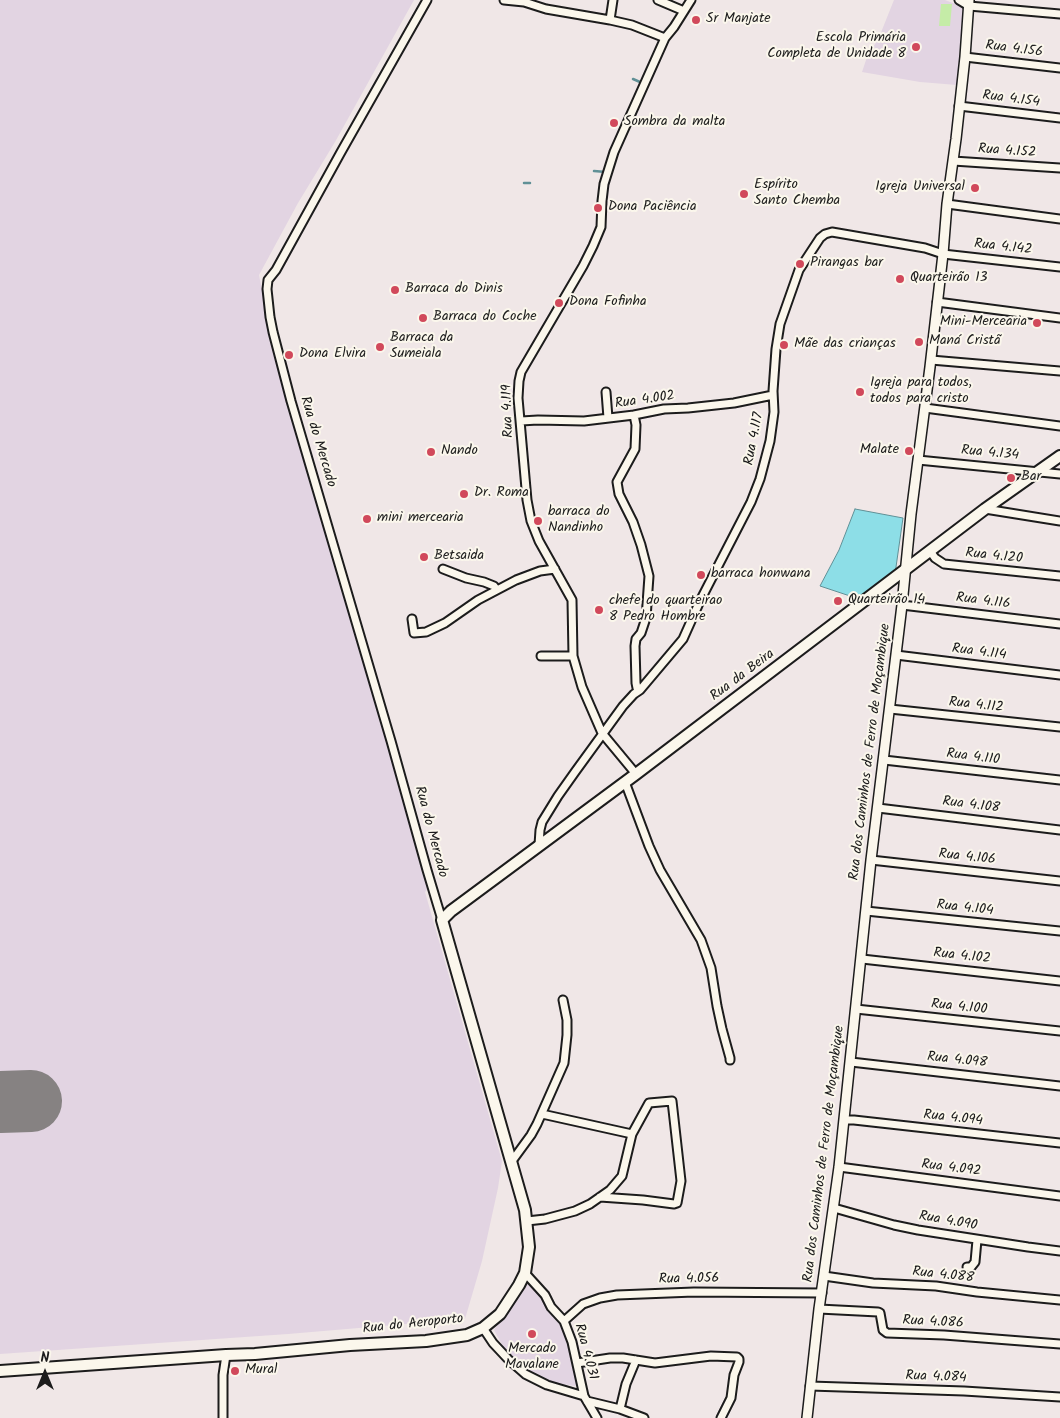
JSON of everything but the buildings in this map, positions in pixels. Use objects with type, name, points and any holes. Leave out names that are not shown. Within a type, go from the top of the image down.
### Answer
[{"type":"main road","name":"Rua da Beira","points":[[442,920],[451,911],[636,774],[930,551],[1060,456]]},
{"type":"main road","name":"Rua do Aeroporto","points":[[0,1371],[426,1341],[467,1335],[483,1328],[500,1314],[519,1286],[524,1273],[529,1247],[526,1210],[442,920]]},
{"type":"street","name":"Rua do Mercado","points":[[428,0],[276,270],[268,280],[267,289],[270,317],[286,382],[442,920]]},
{"type":"street","points":[[504,0],[524,1],[546,9],[632,25],[665,38]]},
{"type":"street","points":[[610,20],[613,0]]},
{"type":"street","points":[[658,0],[684,12]]},
{"type":"street","name":"Rua 4.119","points":[[636,774],[602,733],[582,687],[573,656],[572,600],[539,541],[531,521],[527,500],[518,389],[522,372],[583,266],[597,237],[601,227],[604,184],[614,152],[665,38],[691,0]]},
{"type":"street","points":[[959,0],[969,3],[1060,14]]},
{"type":"street","name":"Rua dos Caminhos de Ferro de Moçambique","points":[[807,1418],[819,1310],[839,1167],[871,860],[960,106],[969,3]]},
{"type":"street","name":"Rua 4.156","points":[[965,57],[1060,68]]},
{"type":"street","name":"Rua 4.154","points":[[960,106],[1060,118]]},
{"type":"street","name":"Rua 4.152","points":[[953,161],[1060,168]]},
{"type":"street","points":[[947,204],[1060,219]]},
{"type":"street","name":"Rua 4.117","points":[[539,845],[542,822],[558,796],[602,733],[628,700],[640,690],[683,638],[751,502],[760,480],[770,441],[774,412],[773,395],[776,349],[780,324],[799,270],[808,254],[820,238],[832,232],[924,248],[943,254]]},
{"type":"street","name":"Rua 4.142","points":[[943,254],[1060,267]]},
{"type":"street","points":[[937,302],[1060,318]]},
{"type":"street","points":[[931,360],[1060,371]]},
{"type":"street","points":[[606,392],[608,418]]},
{"type":"street","name":"Rua 4.002","points":[[520,421],[584,421],[634,415],[664,408],[734,403],[773,395]]},
{"type":"street","points":[[925,408],[1060,426]]},
{"type":"street","points":[[634,415],[636,425],[635,449],[617,482],[620,494],[639,538],[649,576],[646,618],[635,646],[636,683],[637,688],[640,690]]},
{"type":"street","name":"Rua 4.134","points":[[918,460],[1060,474]]},
{"type":"street","points":[[986,509],[1060,521]]},
{"type":"street","name":"Rua 4.120","points":[[930,551],[935,558],[944,564],[1060,576]]},
{"type":"street","points":[[443,569],[466,578],[484,582],[494,586],[497,590]]},
{"type":"street","points":[[412,620],[414,633],[426,632],[445,623],[478,600],[516,580],[555,569]]},
{"type":"street","name":"Rua 4.116","points":[[902,605],[1060,624]]},
{"type":"street","name":"Rua 4.114","points":[[896,655],[1060,675]]},
{"type":"street","points":[[541,656],[573,656]]},
{"type":"street","name":"Rua 4.112","points":[[890,709],[1060,727]]},
{"type":"street","name":"Rua 4.110","points":[[884,760],[1060,780]]},
{"type":"street","points":[[625,782],[656,862],[701,940],[711,968],[717,1006],[730,1060]]},
{"type":"street","name":"Rua 4.108","points":[[878,808],[1060,830]]},
{"type":"street","name":"Rua 4.106","points":[[871,860],[1060,881]]},
{"type":"street","name":"Rua 4.104","points":[[866,911],[1060,931]]},
{"type":"street","name":"Rua 4.102","points":[[862,959],[1060,981]]},
{"type":"street","points":[[512,1161],[531,1135],[560,1076],[566,1059],[567,1034],[563,1000]]},
{"type":"street","name":"Rua 4.100","points":[[856,1009],[1060,1031]]},
{"type":"street","name":"Rua 4.098","points":[[850,1062],[1060,1086]]},
{"type":"street","points":[[527,1221],[544,1219],[575,1211],[590,1204],[600,1197],[610,1190],[622,1176],[632,1134],[649,1103],[672,1101],[681,1181],[677,1202],[674,1204],[600,1197]]},
{"type":"street","points":[[542,1114],[632,1134]]},
{"type":"street","name":"Rua 4.094","points":[[844,1120],[1060,1143]]},
{"type":"street","name":"Rua 4.092","points":[[839,1167],[1060,1196]]},
{"type":"street","name":"Rua 4.090","points":[[834,1208],[910,1228],[1028,1248],[1060,1250]]},
{"type":"street","points":[[967,1268],[974,1265],[977,1240]]},
{"type":"street","name":"Rua 4.031","points":[[524,1273],[545,1294],[551,1307],[564,1321],[572,1342],[585,1398],[597,1418]]},
{"type":"street","name":"Rua 4.088","points":[[824,1276],[873,1283],[936,1286],[1060,1300]]},
{"type":"street","name":"Rua 4.056","points":[[564,1321],[583,1304],[617,1295],[694,1292],[822,1293]]},
{"type":"street","name":"Rua 4.086","points":[[819,1310],[878,1312],[880,1313],[884,1330],[887,1333],[944,1335],[1060,1344]]},
{"type":"street","points":[[483,1328],[493,1343],[525,1374],[547,1385],[644,1418]]},
{"type":"street","points":[[224,1418],[223,1384],[226,1355]]},
{"type":"street","points":[[577,1363],[610,1358],[660,1362],[711,1356],[736,1357],[739,1359],[739,1362],[734,1375],[731,1398],[721,1418]]},
{"type":"street","points":[[620,1409],[626,1384],[636,1360]]},
{"type":"street","name":"Rua 4.084","points":[[810,1386],[964,1391],[1060,1397]]},
{"type":"shaded area","points":[[0,0],[414,0],[259,275],[271,336],[431,885],[425,892],[502,1161],[482,1261],[465,1319],[288,1334],[0,1354]]},
{"type":"shaded area","name":"Escola Primária Completa de Unidade 8","points":[[894,0],[945,0],[963,7],[957,85],[920,82],[862,72],[868,54],[878,40]]},
{"type":"shaded area","name":"Mercado Mavalane","points":[[528,1280],[564,1322],[581,1387],[544,1381],[524,1370],[504,1348],[494,1330]]},
{"type":"green space","points":[[941,4],[952,4],[950,26],[939,26]]},
{"type":"water","points":[[855,509],[903,518],[895,574],[859,599],[820,586],[839,550]]},
{"type":"waterway","points":[[633,79],[640,82]]},
{"type":"waterway","points":[[594,171],[606,172]]},
{"type":"waterway","points":[[524,183],[530,183]]},
{"type":"runway","points":[[0,1102],[31,1101]]},
{"type":"place","name":"Sr Manjate","points":[[696,20]]},
{"type":"place","name":"Escola Primária Completa de Unidade 8","points":[[916,47]]},
{"type":"place","name":"Sombra da malta","points":[[614,123]]},
{"type":"place","name":"Igreja Universal","points":[[975,188]]},
{"type":"place","name":"Espírito Santo Chemba","points":[[744,194]]},
{"type":"place","name":"Dona Paciência","points":[[598,208]]},
{"type":"place","name":"Pirangas bar","points":[[800,264]]},
{"type":"place","name":"Quarteirão 13","points":[[900,279]]},
{"type":"place","name":"Barraca do Dinis","points":[[395,290]]},
{"type":"place","name":"Dona Fofinha","points":[[559,303]]},
{"type":"place","name":"Barraca do Coche","points":[[423,318]]},
{"type":"place","name":"Mini-Mercearia","points":[[1037,323]]},
{"type":"place","name":"Maná Cristã","points":[[919,342]]},
{"type":"place","name":"Mãe das crianças","points":[[784,345]]},
{"type":"place","name":"Barraca da Sumeiala","points":[[380,347]]},
{"type":"place","name":"Dona Elvira","points":[[289,355]]},
{"type":"place","name":"Igreja para todos, todos para cristo","points":[[860,392]]},
{"type":"place","name":"Malate","points":[[909,451]]},
{"type":"place","name":"Nando","points":[[431,452]]},
{"type":"place","name":"Bar","points":[[1011,478]]},
{"type":"place","name":"Dr. Roma","points":[[464,494]]},
{"type":"place","name":"mini mercearia","points":[[367,519]]},
{"type":"place","name":"barraca do Nandinho","points":[[538,521]]},
{"type":"place","name":"Betsaida","points":[[424,557]]},
{"type":"place","name":"barraca honwana","points":[[701,575]]},
{"type":"place","name":"Quarteirão 14","points":[[838,601]]},
{"type":"place","name":"chefe do quarteirao 8 Pedro Hombre","points":[[599,610]]},
{"type":"place","name":"Mercado Mavalane","points":[[532,1334]]},
{"type":"place","name":"Mural","points":[[235,1371]]}]
